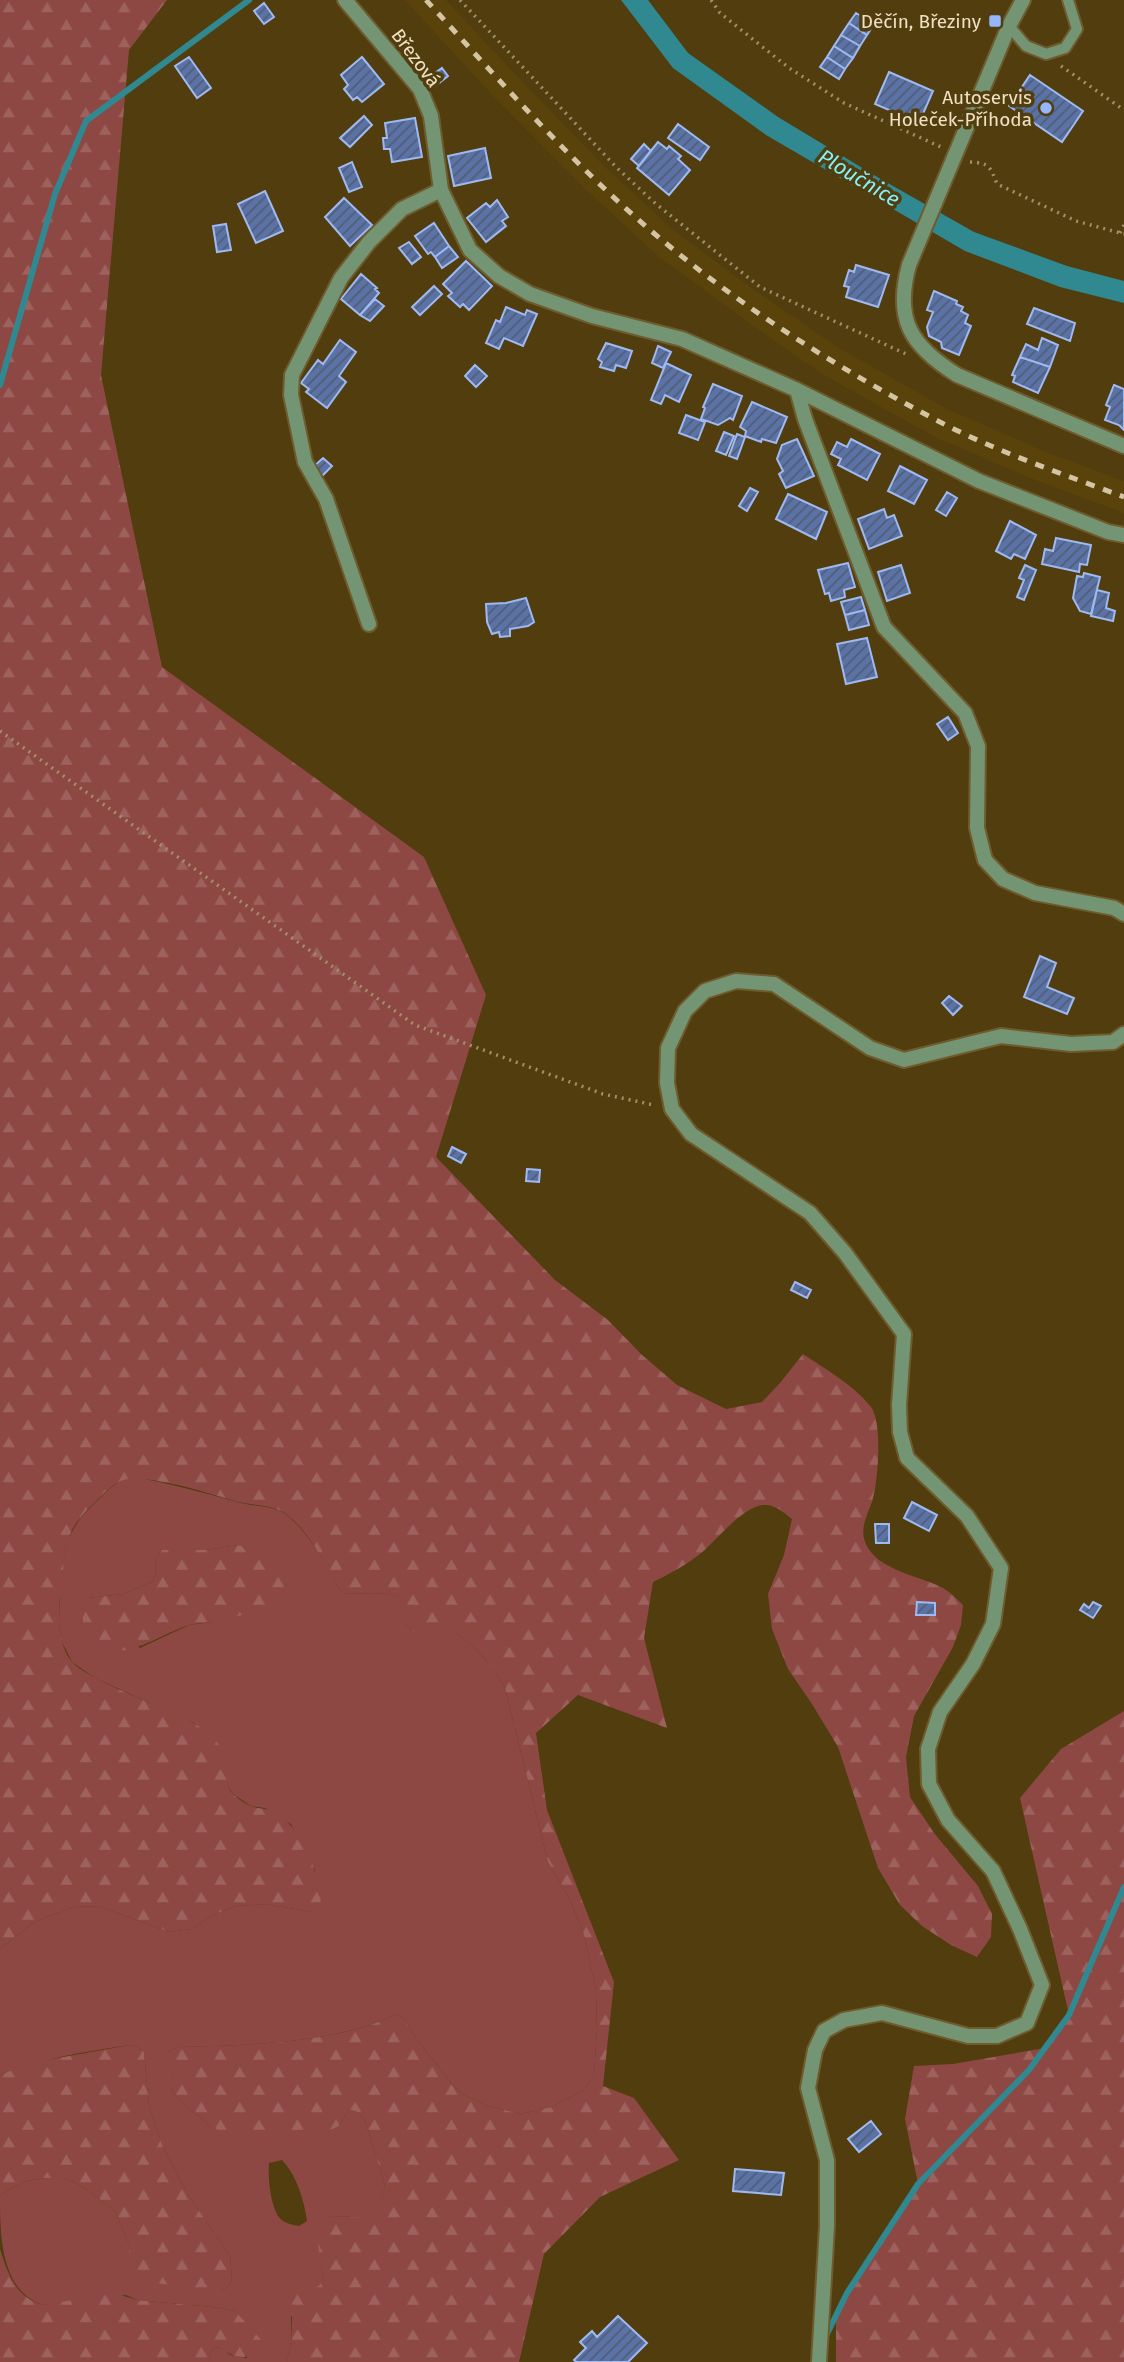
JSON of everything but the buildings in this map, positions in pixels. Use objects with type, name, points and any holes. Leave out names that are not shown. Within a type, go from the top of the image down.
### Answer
[{"type":"street","name":"Březová","points":[[345,0],[421,89],[431,116],[441,190],[470,250],[499,276],[530,294],[592,316],[681,339],[797,390],[979,481],[1108,532],[1124,535]]},
{"type":"street","points":[[1023,0],[1009,26],[909,265],[903,285],[907,323],[916,341],[933,359],[957,375],[1124,446]]},
{"type":"street","points":[[369,624],[326,499],[305,462],[291,396],[292,374],[341,278],[369,242],[402,209],[441,190]]},
{"type":"street","points":[[797,390],[804,419],[884,626],[965,713],[978,746],[977,828],[985,860],[1003,879],[1035,893],[1114,908],[1124,914]]},
{"type":"street","points":[[819,2362],[827,2226],[827,2160],[808,2088],[815,2049],[824,2031],[844,2020],[882,2013],[968,2036],[997,2036],[1027,2023],[1042,1985],[993,1871],[948,1820],[929,1784],[928,1749],[940,1712],[974,1664],[993,1624],[1001,1568],[967,1516],[907,1458],[900,1433],[899,1405],[904,1334],[845,1253],[810,1213],[691,1134],[672,1109],[667,1083],[668,1048],[685,1011],[705,991],[736,981],[774,984],[870,1048],[904,1060],[1001,1037],[1071,1044],[1113,1042],[1124,1034]]},
{"type":"lane","points":[[1009,26],[1026,46],[1046,54],[1065,48],[1077,29],[1068,0]]},
{"type":"path","points":[[460,0],[615,167],[656,204],[760,287],[900,352],[933,359]]},
{"type":"path","points":[[710,0],[720,13],[789,68],[844,103],[970,162],[983,163],[990,167],[998,184],[1076,221],[1122,233],[1124,225]]},
{"type":"path","points":[[1046,54],[1124,110]]},
{"type":"path","points":[[0,731],[415,1025],[603,1094],[672,1109]]},
{"type":"shaded area","points":[[405,0],[446,0],[605,167],[677,233],[760,294],[839,348],[947,409],[1046,452],[1124,481],[1124,513],[1035,480],[933,436],[822,374],[742,318],[658,256],[584,188],[494,97]]},
{"type":"green space","points":[[0,0],[167,0],[129,50],[101,375],[162,667],[424,857],[486,995],[436,1157],[555,1280],[608,1320],[641,1354],[677,1385],[726,1409],[762,1402],[803,1354],[856,1392],[875,1415],[878,1439],[874,1493],[863,1530],[868,1548],[874,1556],[892,1568],[943,1588],[963,1605],[961,1625],[953,1647],[914,1716],[906,1757],[910,1797],[934,1833],[978,1886],[992,1914],[991,1937],[977,1957],[951,1945],[922,1926],[900,1905],[878,1868],[838,1747],[788,1669],[772,1629],[768,1594],[784,1555],[792,1519],[775,1507],[755,1507],[730,1525],[694,1558],[653,1582],[644,1638],[667,1728],[578,1695],[536,1733],[547,1810],[614,1982],[603,2086],[634,2098],[679,2160],[600,2197],[544,2254],[519,2362],[286,2362],[292,2342],[292,2296],[319,2286],[323,2279],[316,2230],[319,2221],[327,2216],[362,2217],[380,2204],[385,2186],[365,2120],[358,2112],[348,2111],[339,2126],[327,2132],[249,2135],[218,2130],[180,2101],[169,2086],[167,2057],[169,2051],[178,2047],[261,2044],[319,2037],[346,2032],[397,2014],[405,2019],[415,2037],[452,2084],[464,2095],[488,2106],[521,2114],[551,2107],[583,2091],[594,2076],[596,1990],[584,1935],[568,1896],[548,1862],[505,1688],[481,1654],[466,1640],[449,1628],[438,1639],[423,1639],[405,1624],[402,1612],[408,1602],[401,1598],[378,1594],[345,1594],[337,1586],[304,1532],[293,1519],[280,1511],[145,1479],[117,1483],[81,1517],[67,1542],[59,1607],[61,1638],[65,1651],[72,1662],[89,1675],[186,1719],[211,1735],[225,1756],[227,1782],[233,1794],[249,1805],[276,1813],[295,1830],[313,1866],[321,1905],[312,1912],[266,1904],[235,1906],[209,1917],[192,1929],[169,1932],[101,1907],[76,1906],[34,1922],[0,1949]]},
{"type":"green space","points":[[135,1477],[283,1512],[305,1533],[345,1594],[378,1594],[401,1598],[409,1602],[405,1624],[417,1634],[430,1638],[448,1627],[481,1654],[505,1688],[548,1862],[568,1896],[584,1935],[596,1990],[594,2076],[583,2091],[551,2107],[521,2114],[488,2106],[464,2095],[415,2037],[405,2019],[397,2014],[346,2032],[318,2037],[260,2044],[178,2047],[169,2051],[169,2086],[180,2101],[208,2124],[327,2132],[339,2126],[348,2111],[356,2111],[365,2120],[385,2186],[380,2205],[362,2217],[327,2216],[321,2263],[323,2279],[320,2286],[291,2317],[292,2342],[286,2362],[209,2362],[212,2349],[220,2347],[230,2355],[247,2358],[249,2329],[235,2311],[137,2300],[126,2295],[43,2305],[29,2298],[18,2287],[5,2259],[0,2195],[26,2181],[65,2178],[82,2186],[115,2211],[129,2244],[129,2272],[220,2291],[229,2286],[232,2279],[230,2256],[189,2196],[163,2147],[149,2106],[144,2052],[137,2046],[130,2045],[97,2050],[48,2060],[0,2075],[0,1949],[34,1922],[76,1906],[101,1907],[169,1932],[192,1929],[209,1917],[235,1906],[266,1904],[312,1912],[315,1870],[291,1824],[265,1808],[251,1806],[233,1794],[226,1784],[226,1759],[194,1723],[95,1678],[72,1662],[61,1640],[60,1588],[67,1540],[81,1517],[120,1481]],"holes":[[[238,1545],[247,1548],[212,1622],[189,1625],[140,1648],[88,1598],[123,1594],[152,1582],[156,1574],[155,1559],[162,1550],[206,1550]],[[282,2160],[296,2181],[304,2205],[307,2221],[299,2226],[280,2218],[273,2204],[269,2163]]]},
{"type":"green space","points":[[238,1545],[273,1560],[284,1574],[288,1594],[252,1612],[189,1625],[134,1648],[112,1652],[99,1651],[89,1637],[83,1620],[88,1598],[123,1594],[152,1582],[156,1574],[155,1559],[162,1550],[206,1550]]},
{"type":"green space","points":[[1124,1711],[1124,2362],[836,2362],[836,2315],[918,2184],[905,2119],[914,2066],[953,2064],[1045,2048],[1069,2015],[1020,1798],[1061,1749]]},
{"type":"green space","points":[[137,2046],[144,2052],[149,2106],[163,2147],[189,2196],[230,2256],[232,2279],[229,2286],[220,2291],[137,2280],[129,2272],[129,2244],[115,2211],[82,2186],[65,2178],[26,2181],[0,2195],[0,2075],[30,2063]]},
{"type":"green space","points":[[0,2249],[6,2267],[19,2290],[43,2305],[114,2293],[137,2300],[235,2311],[265,2344],[262,2353],[239,2357],[219,2347],[212,2349],[209,2362],[0,2362]]},
{"type":"water","name":"Ploučnice","points":[[621,0],[648,0],[688,53],[778,117],[879,178],[974,232],[1067,266],[1124,281],[1124,303],[1060,287],[965,251],[766,135],[673,68]]},
{"type":"waterway","points":[[0,385],[55,194],[86,121],[249,0]]},
{"type":"waterway","points":[[825,2338],[847,2293],[918,2184],[1029,2070],[1069,2015],[1124,1887]]},
{"type":"railway","points":[[426,0],[542,127],[603,188],[668,245],[731,294],[832,361],[938,421],[1006,452],[1124,497]]},
{"type":"place","name":"Děčín, Březiny","points":[[995,21]]},
{"type":"place","name":"Autoservis Holeček-Příhoda","points":[[1046,108]]}]
